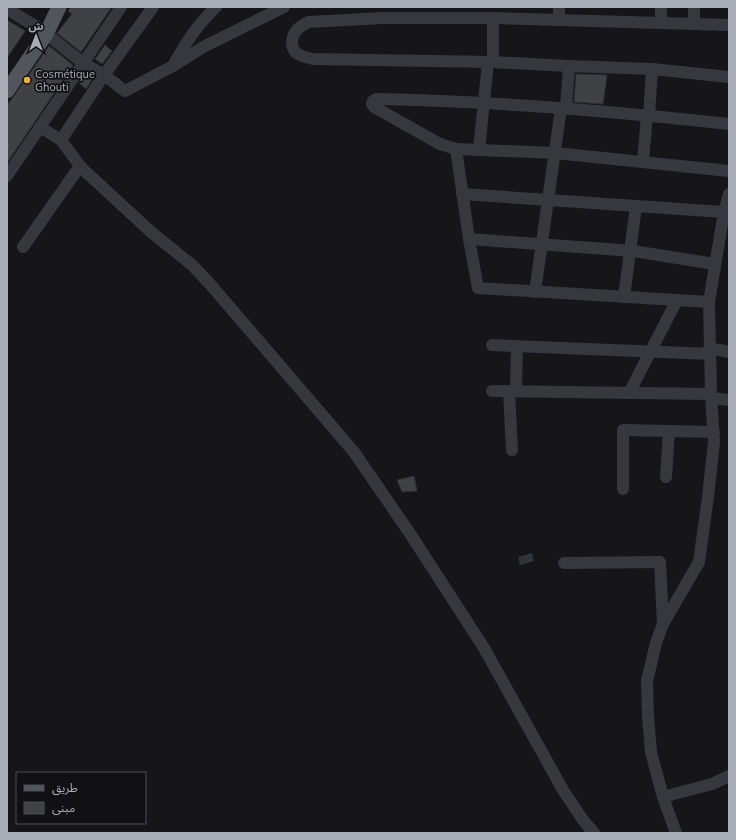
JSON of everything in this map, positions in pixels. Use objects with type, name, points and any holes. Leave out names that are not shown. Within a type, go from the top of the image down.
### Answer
[{"type":"main road","points":[[7,73],[22,51],[43,31],[51,7]]},
{"type":"main road","points":[[7,91],[59,7]]},
{"type":"street","points":[[7,176],[121,7]]},
{"type":"street","points":[[61,140],[104,75],[153,7]]},
{"type":"street","points":[[173,66],[188,40],[202,21],[216,7]]},
{"type":"street","points":[[7,9],[43,31],[83,63],[104,75],[125,92],[173,66],[205,46],[284,7]]},
{"type":"street","points":[[519,7],[526,19]]},
{"type":"street","points":[[559,7],[559,20]]},
{"type":"street","points":[[661,7],[662,23]]},
{"type":"street","points":[[694,7],[694,23]]},
{"type":"street","points":[[729,25],[493,18],[383,12],[309,22],[300,27],[295,33],[292,42],[292,48],[299,55],[313,59],[490,62],[652,69],[729,77]]},
{"type":"street","points":[[479,150],[490,62],[493,18]]},
{"type":"street","points":[[535,292],[569,66]]},
{"type":"street","points":[[643,162],[652,69]]},
{"type":"street","points":[[729,124],[563,108],[378,99],[373,101],[372,104],[374,107],[440,144],[456,149],[555,153],[729,171]]},
{"type":"street","points":[[40,127],[61,140],[80,166],[151,232],[192,265],[354,452],[411,535],[484,648],[563,790],[583,820],[594,833]]},
{"type":"street","points":[[456,149],[468,239],[478,288],[709,302]]},
{"type":"street","points":[[23,247],[80,166]]},
{"type":"street","points":[[462,194],[724,212]]},
{"type":"street","points":[[676,833],[662,797],[651,752],[647,680],[656,643],[663,624],[699,562],[714,442],[709,351],[709,302],[724,212],[729,194]]},
{"type":"street","points":[[624,297],[636,206]]},
{"type":"street","points":[[468,239],[630,251],[715,264]]},
{"type":"street","points":[[629,393],[677,300]]},
{"type":"street","points":[[492,344],[651,352],[729,352]]},
{"type":"street","points":[[512,450],[512,391],[517,346]]},
{"type":"street","points":[[492,391],[711,396],[729,400]]},
{"type":"street","points":[[623,490],[624,430],[714,432]]},
{"type":"street","points":[[666,477],[669,431]]},
{"type":"street","points":[[564,563],[660,562],[663,624]]},
{"type":"street","points":[[662,797],[712,784],[729,776]]},
{"type":"shaded area","points":[[532,553],[534,561],[520,565],[518,557]]},
{"type":"building","points":[[71,7],[111,8],[81,52],[57,33],[72,14],[68,11]]},
{"type":"building","points":[[7,20],[25,31],[7,58]]},
{"type":"building","points":[[105,45],[112,51],[102,64],[95,59]]},
{"type":"building","points":[[49,46],[73,65],[7,163],[7,105]]},
{"type":"building","points":[[85,73],[93,78],[86,89],[79,83]]},
{"type":"building","points":[[576,74],[607,75],[603,104],[574,102]]},
{"type":"building","points":[[414,476],[417,491],[402,492],[397,480]]},
{"type":"place","name":"Cosmétique Ghouti","points":[[27,80]]}]
